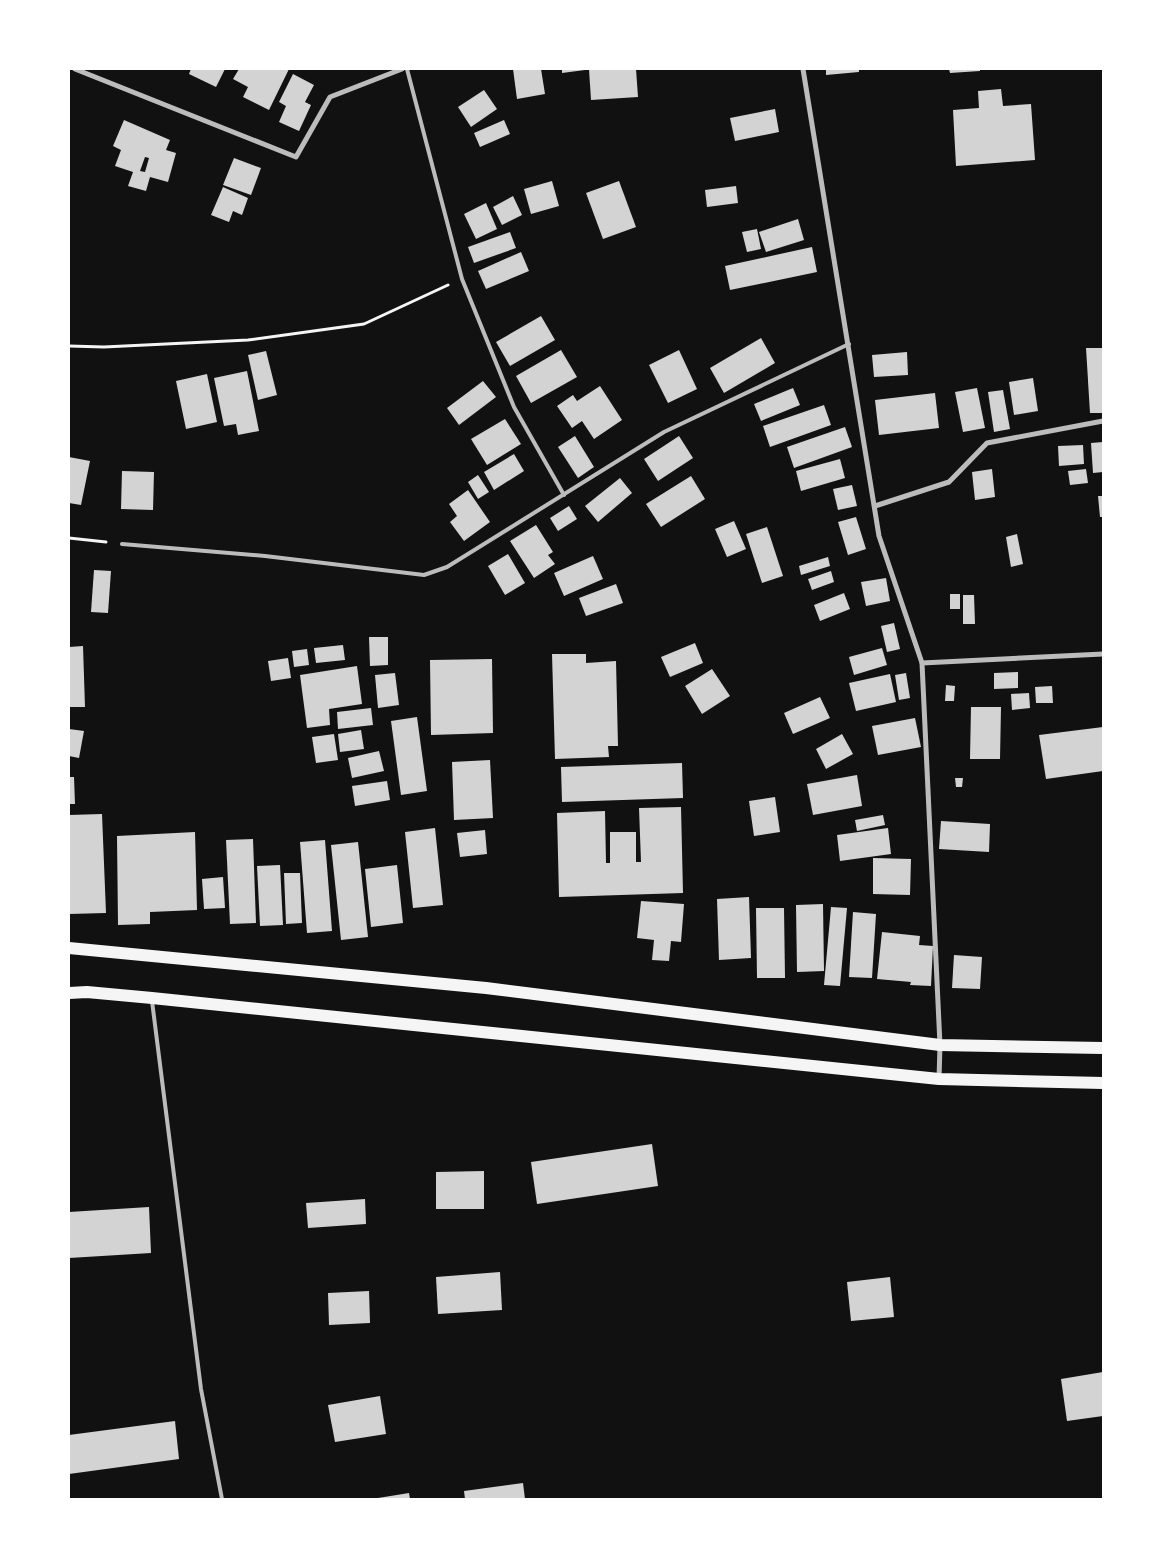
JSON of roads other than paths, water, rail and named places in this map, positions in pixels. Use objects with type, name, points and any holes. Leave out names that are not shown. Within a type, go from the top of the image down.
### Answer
[{"type":"main road","points":[[69,948],[486,988],[940,1044],[1103,1048]]},
{"type":"main road","points":[[69,993],[87,992],[152,998],[940,1079],[1103,1082]]},
{"type":"street","points":[[75,69],[296,157],[330,97],[402,69]]},
{"type":"street","points":[[803,69],[879,536],[922,663],[940,1044],[940,1079]]},
{"type":"street","points":[[875,506],[949,482],[987,443],[1103,420]]},
{"type":"street","points":[[922,663],[1103,654]]},
{"type":"lane","points":[[407,69],[462,278],[514,407],[564,495]]},
{"type":"lane","points":[[122,544],[265,556],[424,575],[447,567],[664,432],[848,344]]},
{"type":"lane","points":[[152,998],[202,1389],[222,1499]]}]
